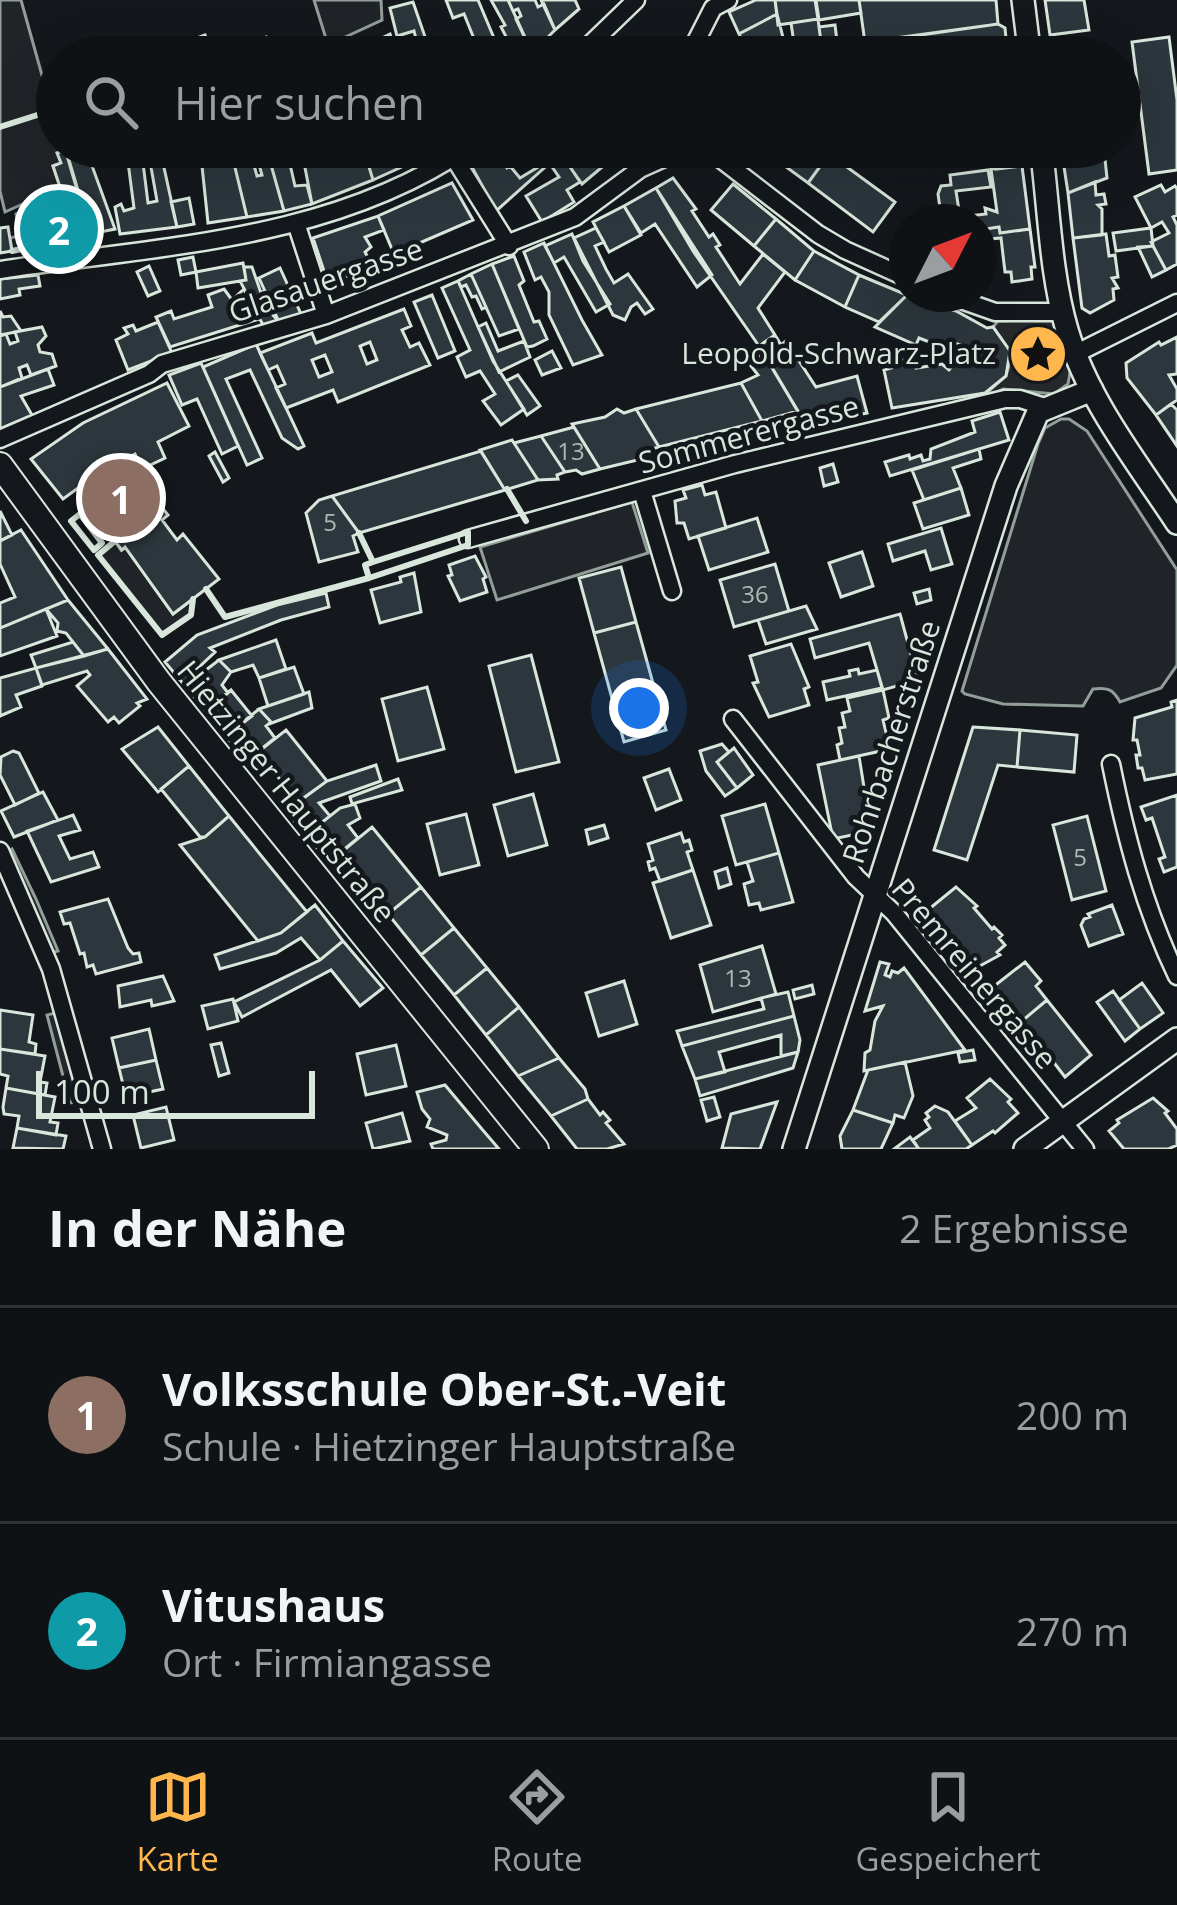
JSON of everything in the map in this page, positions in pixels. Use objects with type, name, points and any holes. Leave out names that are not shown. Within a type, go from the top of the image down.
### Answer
[{"type":"main road","name":"Hietzinger Hauptstraße","points":[[0,465],[159,682],[536,1149]]},
{"type":"street","points":[[599,36],[636,0]]},
{"type":"street","points":[[1023,0],[1027,36]]},
{"type":"street","points":[[700,36],[718,3]]},
{"type":"street","points":[[0,270],[296,226],[376,199],[432,168]]},
{"type":"street","points":[[469,168],[509,245]]},
{"type":"street","points":[[733,168],[818,233],[889,270]]},
{"type":"street","points":[[1044,168],[1063,312],[1075,354],[1092,390],[1177,523]]},
{"type":"street","name":"Glasauergasse","points":[[0,439],[149,374],[162,364],[326,315],[509,245],[575,217],[640,169]]},
{"type":"street","points":[[296,226],[326,315]]},
{"type":"street","points":[[1075,354],[1177,303]]},
{"type":"street","points":[[997,312],[1063,312]]},
{"type":"street","points":[[1045,407],[1092,390]]},
{"type":"street","name":"Sommerergasse","points":[[468,539],[735,464],[1005,399],[1045,407]]},
{"type":"street","name":"Rohrbacherstraße","points":[[794,1149],[1006,486],[1031,423],[1045,407]]},
{"type":"street","points":[[641,491],[672,591]]},
{"type":"street","name":"Premreinergasse","points":[[733,719],[873,896],[894,913],[1085,1149]]},
{"type":"street","points":[[1111,764],[1136,876],[1177,976]]},
{"type":"street","points":[[0,851],[40,941],[101,1149]]},
{"type":"street","points":[[1025,1149],[1177,1039]]},
{"type":"shaded area","points":[[0,0],[21,0],[36,54],[36,168],[54,168],[60,187],[5,212],[0,191]]},
{"type":"shaded area","points":[[314,0],[381,0],[382,20],[347,36],[325,36]]},
{"type":"shaded area","points":[[40,204],[40,213],[28,220],[33,247],[12,251],[10,238],[19,236],[16,214]]},
{"type":"shaded area","name":"Leopold-Schwarz-Platz","points":[[1054,319],[1071,367],[1068,384],[1054,394],[1003,389],[991,395],[989,391],[1006,376],[1010,362],[1010,351],[993,327],[998,321]]},
{"type":"shaded area","points":[[1061,419],[1087,431],[1177,570],[1177,665],[1161,688],[1120,702],[1102,688],[1093,689],[1083,706],[1003,704],[965,694],[962,691],[1038,444],[1045,428]]},
{"type":"shaded area","points":[[632,502],[648,553],[497,600],[480,547]]},
{"type":"shaded area","points":[[115,541],[121,550],[125,547],[173,614],[193,599],[191,615],[162,635],[98,555]]},
{"type":"shaded area","points":[[12,849],[58,951],[50,953],[6,853]]},
{"type":"shaded area","points":[[55,1013],[79,1101],[70,1103],[47,1015]]},
{"type":"building","points":[[446,0],[478,0],[493,36],[473,36],[464,14],[453,18]]},
{"type":"building","points":[[491,0],[508,0],[524,36],[506,36],[501,27],[505,25]]},
{"type":"building","points":[[508,0],[535,0],[538,7],[544,4],[555,30],[549,36],[524,36],[516,19],[521,16],[518,9],[513,11]]},
{"type":"building","points":[[541,0],[575,0],[579,9],[555,30]]},
{"type":"building","points":[[756,0],[775,0],[777,14],[739,34],[729,12]]},
{"type":"building","points":[[775,0],[815,0],[818,19],[778,25]]},
{"type":"building","points":[[816,0],[859,0],[861,13],[819,20]]},
{"type":"building","points":[[859,0],[996,0],[998,24],[914,36],[864,36]]},
{"type":"building","points":[[1045,0],[1084,0],[1089,30],[1050,35]]},
{"type":"building","points":[[413,2],[425,36],[415,36],[414,31],[397,36],[390,8]]},
{"type":"building","points":[[777,14],[783,36],[740,36]]},
{"type":"building","points":[[818,19],[820,36],[793,36],[791,23]]},
{"type":"building","points":[[998,24],[1005,28],[1006,36],[910,36]]},
{"type":"building","points":[[835,25],[836,36],[820,36],[819,27]]},
{"type":"building","points":[[1169,37],[1177,100],[1177,170],[1149,174],[1141,112],[1141,41]]},
{"type":"building","points":[[54,168],[71,168],[80,197],[65,202]]},
{"type":"building","points":[[71,168],[93,168],[115,229],[90,234]]},
{"type":"building","points":[[129,168],[144,168],[148,203],[157,201],[151,168],[164,168],[177,227],[120,234],[115,207],[134,208]]},
{"type":"building","points":[[202,168],[235,168],[247,217],[208,223]]},
{"type":"building","points":[[235,168],[255,168],[257,176],[262,175],[260,168],[272,168],[284,211],[247,217]]},
{"type":"building","points":[[272,168],[291,168],[295,186],[307,185],[312,204],[284,211]]},
{"type":"building","points":[[305,168],[369,168],[373,180],[312,204]]},
{"type":"building","points":[[369,168],[399,168],[373,180]]},
{"type":"building","points":[[472,168],[512,168],[520,178],[544,168],[496,211]]},
{"type":"building","points":[[553,168],[571,168],[580,182],[567,190],[574,202],[542,222],[526,196],[559,177]]},
{"type":"building","points":[[571,168],[601,168],[582,184]]},
{"type":"building","points":[[787,168],[819,168],[808,183]]},
{"type":"building","points":[[819,168],[848,168],[895,202],[889,204],[873,232],[808,183]]},
{"type":"building","points":[[1022,168],[1030,229],[1000,233],[991,169]]},
{"type":"building","points":[[1064,168],[1106,168],[1107,178],[1068,193]]},
{"type":"building","points":[[988,170],[991,187],[956,191],[958,204],[939,204],[938,194],[941,186],[951,185],[950,175]]},
{"type":"building","points":[[673,178],[709,237],[713,234],[720,245],[716,247],[740,284],[763,254],[785,272],[758,308],[775,335],[759,346],[656,188]]},
{"type":"building","points":[[1095,182],[1096,195],[1104,194],[1106,204],[1098,205],[1102,235],[1073,238],[1068,193]]},
{"type":"building","points":[[452,183],[473,220],[394,254],[378,216]]},
{"type":"building","points":[[733,184],[776,219],[754,246],[711,210]]},
{"type":"building","points":[[1161,185],[1165,192],[1177,189],[1177,215],[1173,217],[1177,264],[1166,270],[1151,242],[1169,233],[1162,222],[1151,228],[1135,197]]},
{"type":"building","points":[[656,188],[712,275],[697,287],[655,224],[641,233],[624,206]]},
{"type":"building","points":[[189,198],[194,224],[177,227],[171,202]]},
{"type":"building","points":[[81,206],[89,238],[70,243],[71,247],[66,243],[37,251],[30,220]]},
{"type":"building","points":[[624,206],[641,235],[609,252],[593,222]]},
{"type":"building","points":[[378,216],[384,230],[365,237],[371,247],[365,252],[373,267],[328,283],[313,238]]},
{"type":"building","points":[[776,219],[814,251],[795,280],[754,246]]},
{"type":"building","points":[[8,227],[12,251],[0,253],[0,228]]},
{"type":"building","points":[[997,227],[1000,233],[1030,229],[1032,279],[1012,282],[1011,272],[1005,272]]},
{"type":"building","points":[[596,228],[604,242],[595,246],[614,283],[628,274],[653,309],[645,314],[637,303],[625,320],[613,315],[574,238]]},
{"type":"building","points":[[1151,228],[1153,246],[1116,251],[1113,233]]},
{"type":"building","points":[[572,234],[610,304],[596,312],[564,257],[554,263],[545,246]]},
{"type":"building","points":[[1106,234],[1109,256],[1115,255],[1118,277],[1112,278],[1118,288],[1113,289],[1114,300],[1090,313],[1082,308],[1073,238]]},
{"type":"building","points":[[544,243],[602,355],[573,365],[549,315],[549,292],[541,277],[535,280],[524,252]]},
{"type":"building","points":[[1153,246],[1166,270],[1152,277],[1138,247]]},
{"type":"building","points":[[814,251],[859,275],[845,307],[795,280]]},
{"type":"building","points":[[514,256],[524,281],[519,285],[534,322],[539,321],[547,339],[533,346],[527,347],[492,264]]},
{"type":"building","points":[[193,257],[196,272],[181,275],[178,260]]},
{"type":"building","points":[[243,263],[246,280],[198,288],[196,272]]},
{"type":"building","points":[[492,264],[519,329],[499,336],[471,274]]},
{"type":"building","points":[[149,266],[160,291],[148,296],[137,272]]},
{"type":"building","points":[[244,267],[252,267],[278,321],[263,325],[240,281],[246,280]]},
{"type":"building","points":[[280,268],[301,314],[280,324],[259,278]]},
{"type":"building","points":[[471,274],[486,307],[482,309],[476,296],[458,281]]},
{"type":"building","points":[[38,275],[40,286],[19,289],[20,295],[0,299],[0,279]]},
{"type":"building","points":[[859,275],[889,288],[889,312],[879,322],[845,307]]},
{"type":"building","points":[[458,281],[493,361],[524,409],[501,425],[483,401],[495,394],[480,371],[466,377],[457,357],[470,350],[442,288]]},
{"type":"building","points":[[224,289],[232,300],[244,289],[259,319],[170,347],[156,317],[171,311],[174,319],[212,307],[208,295]]},
{"type":"building","points":[[432,295],[455,351],[438,358],[414,302]]},
{"type":"building","points":[[404,309],[411,326],[402,330],[410,347],[419,343],[430,365],[338,402],[333,390],[286,408],[276,388],[285,384],[277,366],[268,370],[260,353],[312,333],[316,343]],"holes":[[[370,342],[377,360],[367,364],[360,346]],[[325,355],[332,372],[319,377],[312,360]]]},
{"type":"building","points":[[0,311],[3,317],[11,316],[21,331],[0,335]]},
{"type":"building","points":[[890,312],[958,312],[993,327],[1010,351],[1006,376],[985,393],[892,408],[884,370],[891,368],[889,362],[911,359],[916,368],[942,364],[949,370],[955,363],[951,353],[960,345],[952,342],[945,348],[919,338],[916,345],[875,327]]},
{"type":"building","points":[[158,322],[172,353],[128,370],[116,340],[128,334],[124,328],[133,325],[136,331]]},
{"type":"building","points":[[486,323],[498,351],[524,341],[530,357],[499,372],[478,327]]},
{"type":"building","points":[[42,327],[46,336],[38,345],[40,352],[52,354],[56,366],[31,375],[27,365],[19,368],[22,378],[0,387],[0,336],[6,334],[10,344],[18,341],[15,332]]},
{"type":"building","points":[[775,335],[781,345],[786,341],[816,387],[857,376],[867,413],[806,425],[759,346]]},
{"type":"building","points":[[1177,337],[1177,374],[1169,375],[1177,400],[1156,415],[1127,378],[1126,363],[1159,342]]},
{"type":"building","points":[[256,344],[304,446],[298,449],[282,438],[250,370],[226,379],[262,458],[247,465],[203,367]]},
{"type":"building","points":[[552,351],[561,368],[542,375],[535,360]]},
{"type":"building","points":[[764,354],[798,411],[762,421],[741,383],[758,375],[748,362]]},
{"type":"building","points":[[201,363],[238,446],[222,454],[197,399],[182,405],[169,375]]},
{"type":"building","points":[[48,369],[54,385],[21,396],[32,415],[0,429],[0,387]]},
{"type":"building","points":[[518,375],[540,406],[527,415],[506,381]]},
{"type":"building","points":[[167,383],[189,426],[158,442],[165,458],[142,469],[135,454],[117,463],[128,477],[134,472],[168,515],[162,520],[177,540],[183,534],[219,579],[173,614],[125,547],[122,550],[89,510],[92,507],[78,488],[63,499],[31,459],[83,423]]},
{"type":"building","points":[[741,383],[762,421],[659,447],[636,409]]},
{"type":"building","points":[[1171,404],[1177,410],[1177,446],[1156,415]]},
{"type":"building","points":[[617,409],[624,413],[636,409],[659,447],[644,451],[646,458],[600,469],[572,424],[605,417]]},
{"type":"building","points":[[1000,412],[1009,440],[890,476],[885,462],[909,455],[910,459],[921,455],[923,461],[930,459],[931,449],[975,432],[972,421]]},
{"type":"building","points":[[574,427],[600,469],[565,472],[541,436]]},
{"type":"building","points":[[541,436],[565,472],[558,479],[538,480],[514,443]]},
{"type":"building","points":[[512,440],[538,480],[505,490],[480,450]]},
{"type":"building","points":[[979,449],[981,459],[953,468],[961,488],[924,500],[912,470]]},
{"type":"building","points":[[481,451],[505,490],[359,533],[332,496]]},
{"type":"building","points":[[215,452],[229,478],[223,482],[209,456]]},
{"type":"building","points":[[833,464],[838,482],[824,486],[820,468]]},
{"type":"building","points":[[702,485],[705,495],[716,492],[726,528],[689,539],[684,523],[677,523],[675,501],[686,498],[683,490]]},
{"type":"building","points":[[961,488],[969,515],[923,529],[914,503]]},
{"type":"building","points":[[332,496],[359,533],[353,536],[358,552],[319,562],[306,513],[319,500]]},
{"type":"building","points":[[0,511],[12,535],[0,541]]},
{"type":"building","points":[[757,518],[768,552],[709,570],[698,536]]},
{"type":"building","points":[[941,528],[952,564],[931,570],[925,551],[893,561],[888,544]]},
{"type":"building","points":[[21,530],[68,600],[0,628],[0,603],[15,597],[0,564],[0,541]]},
{"type":"building","points":[[862,552],[873,586],[841,597],[829,563]]},
{"type":"building","points":[[475,556],[486,577],[487,592],[460,601],[448,576],[452,575],[449,565]]},
{"type":"building","points":[[775,564],[789,611],[734,627],[720,580]]},
{"type":"building","points":[[621,567],[636,622],[594,633],[579,578]]},
{"type":"building","points":[[414,573],[421,612],[380,623],[371,590]]},
{"type":"building","points":[[929,589],[931,600],[917,604],[914,593]]},
{"type":"building","points":[[326,593],[329,607],[210,648],[215,652],[185,686],[165,662],[197,635],[277,605]]},
{"type":"building","points":[[68,600],[108,649],[84,656],[66,633],[57,631],[58,623],[46,609]]},
{"type":"building","points":[[806,606],[817,629],[766,644],[758,620]]},
{"type":"building","points":[[46,609],[57,636],[0,656],[0,628]]},
{"type":"building","points":[[900,614],[918,680],[883,690],[869,643],[815,658],[810,639]]},
{"type":"building","points":[[636,622],[666,730],[624,742],[594,633]]},
{"type":"building","points":[[276,640],[286,669],[259,678],[253,665],[231,672],[219,660]]},
{"type":"building","points":[[73,642],[84,656],[36,668],[31,655]]},
{"type":"building","points":[[791,644],[809,687],[804,689],[809,705],[769,717],[753,683],[758,682],[750,656]]},
{"type":"building","points":[[108,649],[147,699],[119,723],[114,717],[108,722],[77,686],[90,675],[87,671],[42,685],[36,668]]},
{"type":"building","points":[[531,655],[559,762],[516,772],[489,666]]},
{"type":"building","points":[[219,660],[231,672],[222,685],[228,693],[206,711],[185,686]]},
{"type":"building","points":[[294,667],[304,694],[268,706],[259,678]]},
{"type":"building","points":[[36,668],[42,686],[16,695],[21,707],[0,716],[0,678]]},
{"type":"building","points":[[858,669],[859,674],[877,670],[882,688],[827,700],[823,682],[850,676],[849,671]]},
{"type":"building","points":[[427,687],[444,749],[398,761],[382,699]]},
{"type":"building","points":[[231,690],[252,716],[226,736],[206,711]]},
{"type":"building","points":[[883,690],[890,749],[840,760],[837,745],[842,743],[839,728],[845,727],[842,713],[850,711],[847,698]]},
{"type":"building","points":[[309,692],[312,708],[269,724],[259,709]]},
{"type":"building","points":[[1177,700],[1177,774],[1145,780],[1138,768],[1137,740],[1133,740],[1135,718],[1172,707],[1171,702]]},
{"type":"building","points":[[259,709],[271,722],[266,726],[275,738],[246,761],[226,736]]},
{"type":"building","points":[[158,727],[189,766],[158,792],[122,749]]},
{"type":"building","points":[[973,727],[1020,730],[1017,767],[998,765],[967,860],[934,850]]},
{"type":"building","points":[[286,730],[327,781],[298,802],[258,752]]},
{"type":"building","points":[[1020,730],[1077,735],[1074,772],[1017,767]]},
{"type":"building","points":[[722,744],[729,752],[717,762],[737,788],[725,796],[706,771],[700,751]]},
{"type":"building","points":[[734,748],[753,775],[737,788],[717,762]]},
{"type":"building","points":[[19,753],[39,793],[15,805],[0,775],[1,757]]},
{"type":"building","points":[[859,756],[871,831],[833,839],[818,765]]},
{"type":"building","points":[[376,765],[381,781],[319,803],[330,816],[306,835],[286,811],[327,781]]},
{"type":"building","points":[[189,766],[229,816],[205,837],[200,837],[161,789]]},
{"type":"building","points":[[669,769],[681,800],[656,810],[644,778]]},
{"type":"building","points":[[398,779],[402,790],[352,804],[350,797]]},
{"type":"building","points":[[43,792],[58,820],[14,837],[1,811]]},
{"type":"building","points":[[533,794],[547,845],[508,856],[494,805]]},
{"type":"building","points":[[1177,795],[1177,867],[1164,872],[1159,859],[1165,857],[1152,818],[1146,820],[1141,807]]},
{"type":"building","points":[[355,804],[360,818],[348,825],[358,838],[329,862],[306,835],[340,808]]},
{"type":"building","points":[[765,804],[779,853],[736,865],[722,816]]},
{"type":"building","points":[[466,814],[479,865],[440,875],[427,824]]},
{"type":"building","points":[[73,815],[80,830],[59,836],[70,859],[93,852],[99,867],[51,882],[27,831]]},
{"type":"building","points":[[229,816],[307,912],[281,933],[258,941],[180,845],[205,837]]},
{"type":"building","points":[[1087,816],[1106,891],[1072,900],[1053,825]]},
{"type":"building","points":[[604,825],[608,838],[589,844],[586,830]]},
{"type":"building","points":[[372,827],[421,887],[388,914],[339,854]]},
{"type":"building","points":[[681,833],[684,842],[689,840],[693,870],[660,881],[655,868],[650,870],[648,862],[653,860],[648,844]]},
{"type":"building","points":[[779,853],[793,902],[761,910],[759,903],[749,905],[744,884],[753,881],[747,862]]},
{"type":"building","points":[[727,868],[731,884],[719,888],[715,872]]},
{"type":"building","points":[[693,870],[711,925],[671,938],[653,883]]},
{"type":"building","points":[[421,887],[454,928],[421,955],[388,914]]},
{"type":"building","points":[[956,887],[1002,935],[999,938],[1005,945],[997,952],[1000,955],[978,967],[929,909]]},
{"type":"building","points":[[108,899],[128,948],[139,953],[141,962],[96,974],[93,965],[87,967],[70,923],[64,924],[60,912]]},
{"type":"building","points":[[315,905],[343,941],[320,960],[301,938],[276,953],[220,969],[215,955],[281,933]]},
{"type":"building","points":[[1112,905],[1123,934],[1089,946],[1081,925],[1084,919]]},
{"type":"building","points":[[454,928],[487,968],[454,995],[421,955]]},
{"type":"building","points":[[343,941],[383,988],[360,1006],[331,970],[242,1017],[234,1002],[320,960]]},
{"type":"building","points":[[762,946],[776,994],[713,1012],[700,965]]},
{"type":"building","points":[[880,962],[889,964],[885,975],[890,977],[892,971],[904,968],[965,1050],[864,1071],[865,1053],[883,1006],[865,1011]]},
{"type":"building","points":[[1025,962],[1041,981],[1036,986],[1047,1000],[1022,1021],[993,987]]},
{"type":"building","points":[[487,968],[519,1007],[486,1035],[454,995]]},
{"type":"building","points":[[163,976],[174,1001],[120,1007],[118,986]]},
{"type":"building","points":[[624,981],[637,1024],[599,1036],[586,993]]},
{"type":"building","points":[[1142,983],[1163,1013],[1140,1029],[1119,1000]]},
{"type":"building","points":[[812,985],[814,994],[795,999],[793,990]]},
{"type":"building","points":[[1113,991],[1140,1029],[1125,1041],[1097,1002]]},
{"type":"building","points":[[788,992],[794,1016],[682,1046],[677,1031],[764,1009],[761,998]]},
{"type":"building","points":[[233,999],[238,1021],[208,1029],[202,1006]]},
{"type":"building","points":[[1047,1000],[1091,1055],[1065,1077],[1022,1021]]},
{"type":"building","points":[[519,1007],[559,1058],[518,1076],[486,1035]]},
{"type":"building","points":[[0,1010],[33,1015],[29,1042],[36,1044],[35,1054],[0,1049]]},
{"type":"building","points":[[794,1016],[798,1052],[781,1056],[781,1035],[719,1052],[725,1072],[695,1079],[682,1046]]},
{"type":"building","points":[[149,1029],[156,1060],[119,1068],[112,1038]]},
{"type":"building","points":[[221,1043],[229,1073],[219,1076],[211,1045]]},
{"type":"building","points":[[396,1045],[406,1086],[366,1095],[357,1054]]},
{"type":"building","points":[[0,1049],[45,1056],[40,1082],[47,1083],[45,1095],[6,1088],[8,1076],[0,1074]]},
{"type":"building","points":[[973,1050],[975,1060],[960,1062],[958,1053]]},
{"type":"building","points":[[798,1052],[793,1068],[700,1096],[695,1079]]},
{"type":"building","points":[[559,1058],[588,1099],[551,1116],[518,1076]]},
{"type":"building","points":[[156,1060],[163,1089],[126,1097],[119,1068]]},
{"type":"building","points":[[905,1062],[913,1096],[904,1118],[895,1115],[893,1123],[853,1110],[868,1070]]},
{"type":"building","points":[[990,1079],[1018,1113],[972,1145],[955,1121],[976,1108],[967,1098]]},
{"type":"building","points":[[445,1085],[499,1149],[433,1149],[431,1144],[446,1140],[447,1135],[427,1127],[430,1119],[417,1092]]},
{"type":"building","points":[[6,1088],[55,1097],[50,1122],[58,1123],[56,1135],[17,1128],[19,1116],[4,1114]]},
{"type":"building","points":[[714,1097],[720,1117],[707,1121],[701,1100]]},
{"type":"building","points":[[1153,1098],[1168,1111],[1177,1129],[1177,1145],[1124,1149],[1109,1131],[1117,1120]]},
{"type":"building","points":[[588,1099],[610,1120],[606,1123],[624,1144],[577,1149],[551,1116]]},
{"type":"building","points":[[777,1102],[760,1149],[722,1148],[731,1114]]},
{"type":"building","points":[[935,1106],[948,1112],[972,1145],[919,1149],[913,1140],[930,1128],[926,1113]]},
{"type":"building","points":[[166,1107],[174,1140],[141,1148],[133,1115]]},
{"type":"building","points":[[853,1110],[893,1123],[881,1149],[842,1149],[840,1136]]},
{"type":"building","points":[[402,1113],[410,1141],[373,1149],[366,1123]]},
{"type":"building","points":[[17,1128],[66,1136],[63,1149],[13,1148]]},
{"type":"building","points":[[910,1137],[919,1149],[894,1149]]},
{"type":"wall","points":[[0,127],[36,115]]},
{"type":"wall","points":[[12,251],[36,246]]},
{"type":"wall","points":[[507,489],[526,521]]},
{"type":"wall","points":[[80,514],[102,543],[94,550],[71,521],[80,514]]},
{"type":"wall","points":[[369,578],[468,545],[468,532],[373,562]]},
{"type":"wall","points":[[206,589],[225,617],[369,578],[365,565],[373,562],[359,533]]},
{"type":"wall","points":[[115,541],[98,555],[162,635],[191,615],[193,599]]},
{"type":"place","name":"Vitushaus","points":[[59,229]]},
{"type":"place","name":"Leopold-Schwarz-Platz","points":[[1038,354]]},
{"type":"place","name":"Volksschule Ober-St.-Veit","points":[[121,498]]}]
